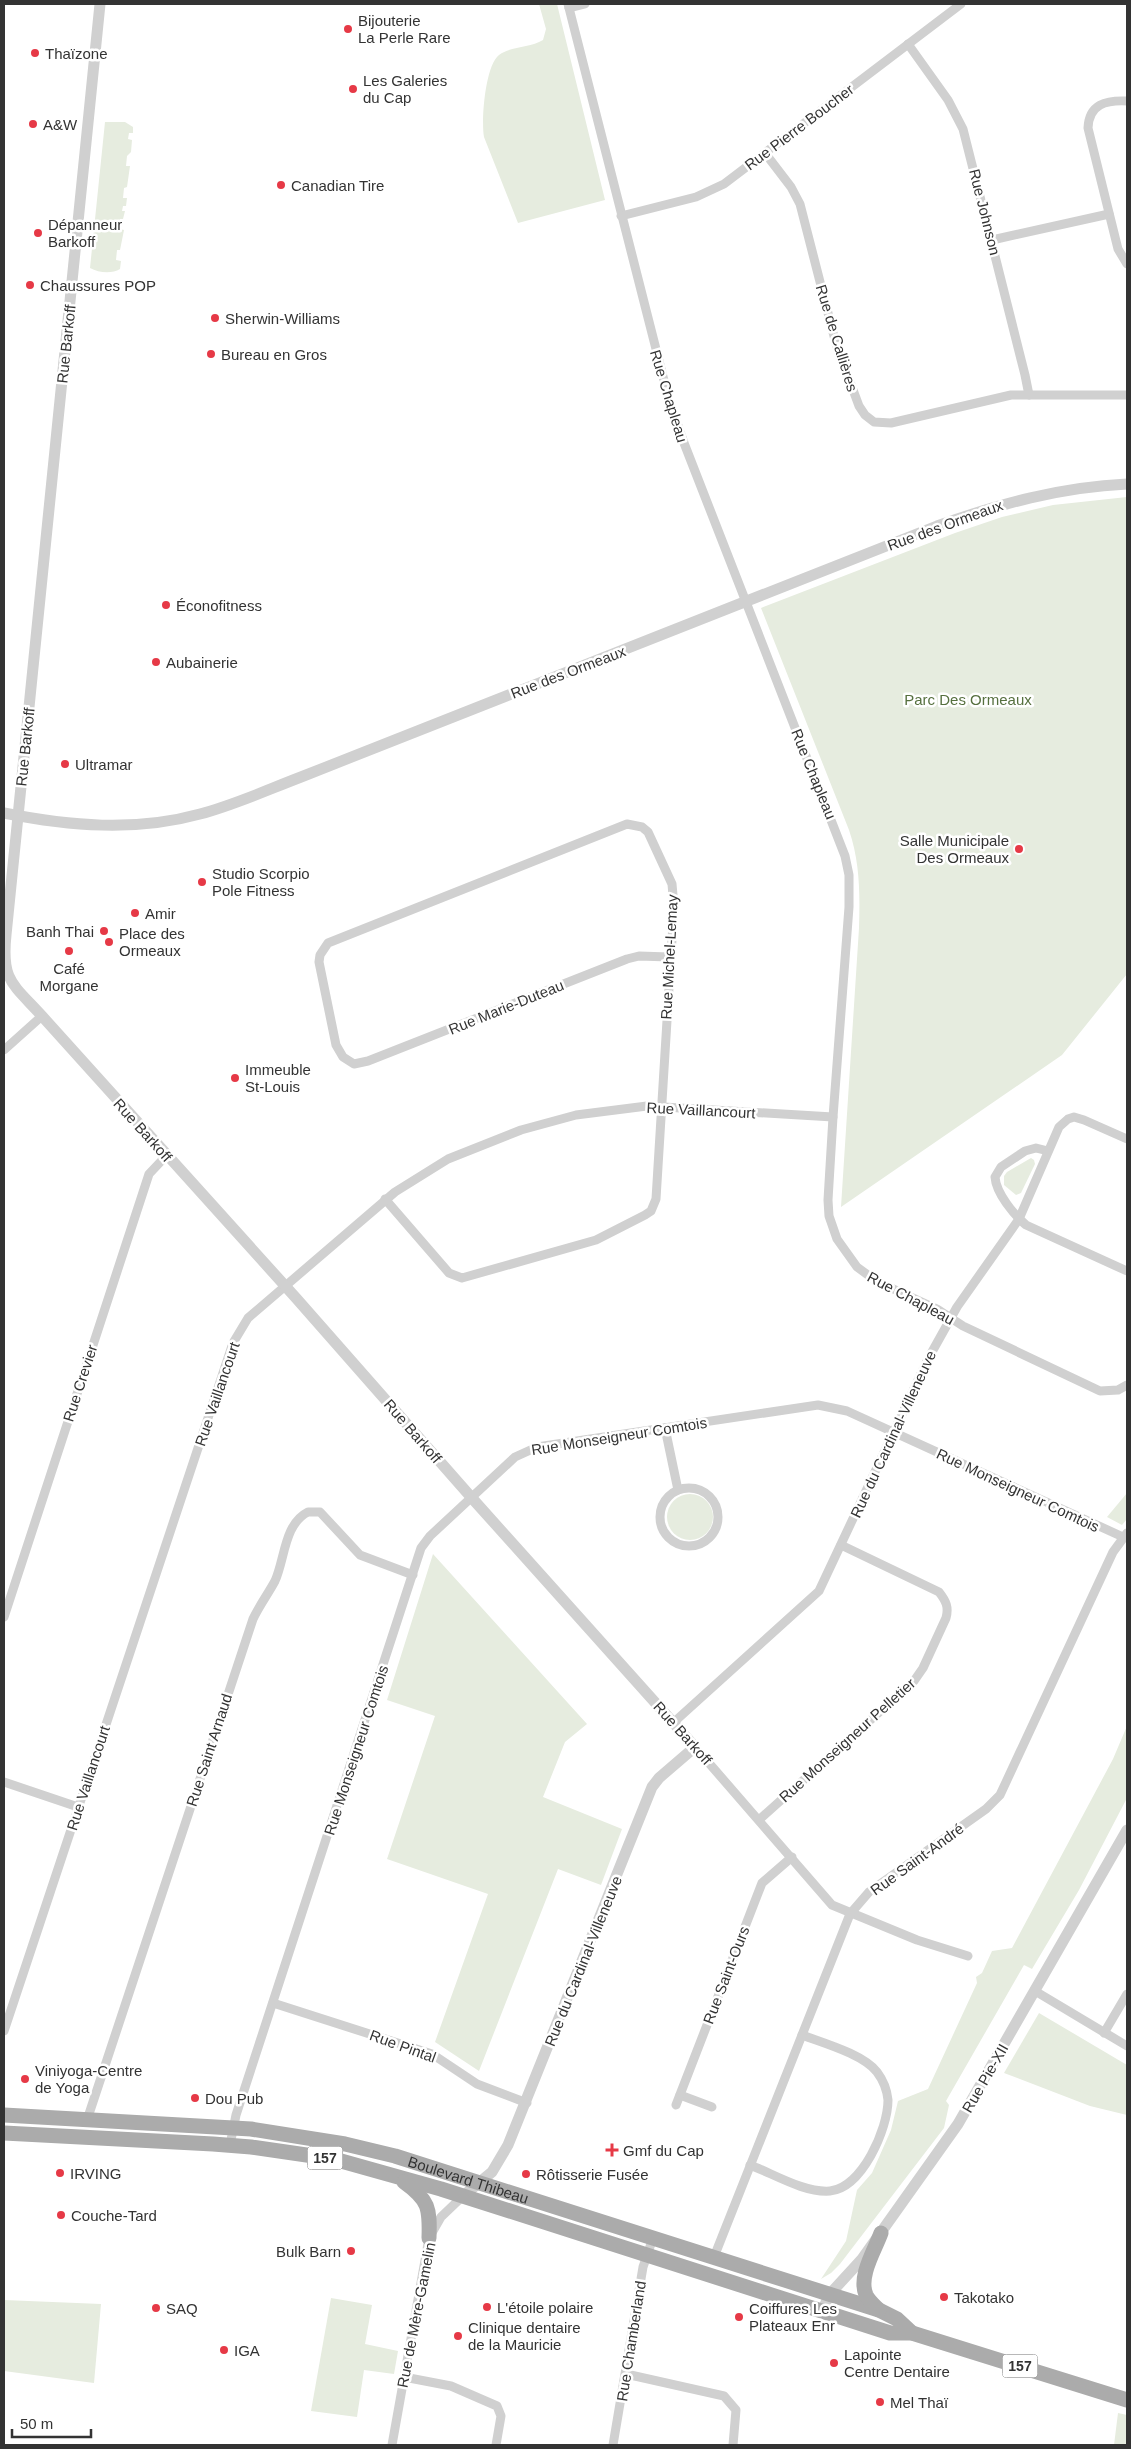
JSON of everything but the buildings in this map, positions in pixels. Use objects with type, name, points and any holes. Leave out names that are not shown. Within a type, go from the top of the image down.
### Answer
[{"type":"main road","name":"Boulevard Thibeau","points":[[4,2115],[232,2128],[294,2134],[395,2156],[879,2310],[897,2319],[912,2333]]},
{"type":"main road","name":"Boulevard Thibeau","points":[[4,2133],[230,2145],[310,2155],[395,2175],[890,2333],[912,2333],[1127,2400]]},
{"type":"main road","points":[[395,2175],[418,2192],[426,2202],[430,2217],[429,2238]]},
{"type":"main road","points":[[879,2310],[867,2297],[865,2282],[867,2270],[881,2233]]},
{"type":"street","name":"Rue Barkoff","points":[[100,4],[4,965],[9,978],[760,1819],[832,1904],[850,1914],[917,1940],[968,1956]]},
{"type":"street","points":[[569,6],[585,4]]},
{"type":"street","name":"Rue Pierre Boucher","points":[[621,216],[706,193],[724,184],[961,4]]},
{"type":"street","name":"Rue Chapleau","points":[[569,6],[669,400],[746,602],[842,843],[849,875],[847,938],[832,1117],[828,1200],[829,1216],[837,1239],[850,1259],[866,1275],[937,1308],[963,1326],[1100,1390],[1118,1390],[1127,1385]]},
{"type":"street","name":"Rue Johnson","points":[[908,44],[948,100],[963,129],[1029,395]]},
{"type":"street","points":[[1127,101],[1104,102],[1095,109],[1089,118],[1089,138],[1120,255],[1127,264]]},
{"type":"street","name":"Rue de Callières","points":[[765,153],[791,187],[800,204],[836,344],[859,406],[865,415],[880,424],[997,398],[1029,395],[1127,395]]},
{"type":"street","points":[[992,240],[1109,214]]},
{"type":"street","name":"Rue des Ormeaux","points":[[4,813],[57,822],[117,826],[151,824],[200,814],[300,777],[937,526],[1002,504],[1077,488],[1127,484]]},
{"type":"street","name":"Rue Michel-Lemay","points":[[345,1058],[336,1045],[319,962],[320,955],[328,943],[619,825],[635,825],[648,832],[668,873],[674,896],[662,1106],[654,1205],[645,1215],[596,1240],[462,1278],[449,1273],[385,1200]]},
{"type":"street","name":"Rue Marie-Duteau","points":[[345,1058],[354,1064],[368,1061],[627,959],[639,956],[670,957]]},
{"type":"street","points":[[4,1050],[42,1016]]},
{"type":"street","name":"Rue Vaillancourt","points":[[4,2031],[233,1343],[248,1318],[385,1200],[448,1159],[521,1130],[601,1111],[662,1106],[832,1117]]},
{"type":"street","points":[[1019,1219],[1059,1127],[1068,1119],[1074,1117],[1127,1139]]},
{"type":"street","points":[[1048,1151],[1031,1148],[997,1172],[995,1182],[1019,1219],[1026,1225],[1127,1271]]},
{"type":"street","name":"Rue Crevier","points":[[4,1617],[149,1174],[166,1156]]},
{"type":"street","name":"Rue du Cardinal-Villeneuve","points":[[673,1723],[820,1591],[928,1359],[950,1318],[1019,1219]]},
{"type":"street","name":"Rue Monseigneur Comtois","points":[[230,2145],[232,2128],[425,1542],[471,1497],[526,1450],[536,1446],[818,1405],[847,1410],[1125,1535]]},
{"type":"street","points":[[665,1428],[678,1490]]},
{"type":"street","points":[[697,1489],[712,1499],[717,1507],[717,1527],[712,1535],[698,1545],[690,1546],[675,1543],[667,1536],[661,1526],[662,1507],[671,1494],[678,1490],[697,1489]]},
{"type":"street","name":"Rue Saint Arnaud","points":[[88,2120],[253,1619],[274,1582],[292,1528],[297,1520],[308,1512],[320,1512],[360,1555],[413,1575]]},
{"type":"street","name":"Rue Saint-André","points":[[714,2257],[850,1914],[869,1892],[986,1809],[1000,1795],[1113,1552],[1125,1535]]},
{"type":"street","name":"Rue Monseigneur Pelletier","points":[[760,1819],[914,1681],[923,1668],[946,1618],[948,1610],[946,1601],[939,1592],[841,1545]]},
{"type":"street","name":"Rue du Cardinal-Villeneuve","points":[[463,2196],[492,2172],[508,2145],[652,1787],[659,1778],[695,1747]]},
{"type":"street","points":[[4,1782],[78,1807]]},
{"type":"street","name":"Rue Pie-XII","points":[[822,2312],[829,2295],[862,2259],[958,2124],[1127,1830]]},
{"type":"street","name":"Rue Saint-Ours","points":[[676,2105],[762,1883],[792,1857]]},
{"type":"street","points":[[1035,1991],[1127,2046]]},
{"type":"street","points":[[1104,2033],[1127,1994]]},
{"type":"street","name":"Rue Pintal","points":[[273,2003],[432,2054],[477,2084],[526,2103]]},
{"type":"street","points":[[750,2165],[816,2190],[836,2190],[850,2184],[860,2173],[884,2124],[887,2095],[884,2084],[873,2068],[859,2059],[802,2034]]},
{"type":"street","points":[[680,2095],[712,2107]]},
{"type":"street","name":"Rue de Mère-Gamelin","points":[[392,2445],[429,2238],[441,2217],[463,2196]]},
{"type":"street","name":"Rue Chamberland","points":[[613,2445],[643,2267],[653,2238]]},
{"type":"street","points":[[626,2374],[724,2396],[736,2410],[733,2445]]},
{"type":"street","points":[[404,2377],[451,2386],[497,2406],[501,2416],[496,2445]]},
{"type":"green space","points":[[539,4],[557,4],[605,200],[518,223],[484,137],[485,94],[490,70],[499,55],[509,50],[543,40],[546,29]]},
{"type":"green space","points":[[105,122],[125,122],[133,127],[133,133],[129,133],[128,139],[132,140],[131,152],[127,156],[126,166],[130,166],[127,187],[124,188],[123,198],[127,198],[126,206],[123,206],[122,211],[125,211],[123,219],[120,219],[120,229],[124,230],[120,250],[117,250],[116,260],[121,261],[120,269],[117,271],[101,272],[90,268]]},
{"type":"green space","name":"Parc Des Ormeaux","points":[[1127,497],[1127,974],[1062,1055],[841,1207],[859,928],[857,866],[849,830],[761,608],[955,533],[1002,517],[1053,505]]},
{"type":"green space","points":[[1031,1158],[1035,1164],[1021,1193],[1016,1195],[1004,1185],[1004,1176],[1007,1172]]},
{"type":"green space","points":[[1127,1493],[1127,1519],[1122,1525],[1107,1517]]},
{"type":"green space","points":[[690,1494],[703,1498],[709,1504],[713,1517],[709,1530],[703,1536],[690,1540],[677,1536],[671,1530],[667,1517],[671,1504],[677,1498]]},
{"type":"green space","points":[[433,1554],[587,1724],[565,1742],[543,1797],[622,1829],[601,1885],[558,1869],[479,2071],[435,2042],[488,1894],[387,1859],[435,1716],[387,1700]]},
{"type":"green space","points":[[1127,1726],[1127,1798],[1079,1890],[1032,1969],[1024,1965],[946,2101],[949,2105],[944,2128],[840,2264],[821,2279],[846,2241],[857,2190],[872,2173],[891,2130],[898,2101],[928,2089],[977,1983],[976,1977],[982,1973],[992,1951],[1012,1948],[1113,1759]]},
{"type":"green space","points":[[1039,2013],[1127,2065],[1127,2115],[1090,2106],[1004,2073]]},
{"type":"green space","points":[[331,2298],[372,2305],[365,2344],[398,2351],[394,2374],[364,2370],[357,2417],[311,2411]]},
{"type":"green space","points":[[4,2300],[101,2304],[94,2383],[4,2371]]},
{"type":"green space","points":[[1118,2413],[1127,2415],[1127,2445],[1114,2445]]},
{"type":"place","name":"Bijouterie La Perle Rare","points":[[348,29]]},
{"type":"place","name":"Thaïzone","points":[[35,53]]},
{"type":"place","name":"Les Galeries du Cap","points":[[353,89]]},
{"type":"place","name":"A&W","points":[[33,124]]},
{"type":"place","name":"Canadian Tire","points":[[281,185]]},
{"type":"place","name":"Dépanneur Barkoff","points":[[38,233]]},
{"type":"place","name":"Chaussures POP","points":[[30,285]]},
{"type":"place","name":"Sherwin-Williams","points":[[215,318]]},
{"type":"place","name":"Bureau en Gros","points":[[211,354]]},
{"type":"place","name":"Éconofitness","points":[[166,605]]},
{"type":"place","name":"Aubainerie","points":[[156,662]]},
{"type":"place","name":"Ultramar","points":[[65,764]]},
{"type":"place","name":"Salle Municipale Des Ormeaux","points":[[1019,849]]},
{"type":"place","name":"Studio Scorpio Pole Fitness","points":[[202,882]]},
{"type":"place","name":"Amir","points":[[135,913]]},
{"type":"place","name":"Banh Thai","points":[[104,931]]},
{"type":"place","name":"Place des Ormeaux","points":[[109,942]]},
{"type":"place","name":"Café Morgane","points":[[69,951]]},
{"type":"place","name":"Immeuble St-Louis","points":[[235,1078]]},
{"type":"place","name":"Viniyoga-Centre de Yoga","points":[[25,2079]]},
{"type":"place","name":"Dou Pub","points":[[195,2098]]},
{"type":"place","name":"Gmf du Cap","points":[[612,2150]]},
{"type":"place","name":"IRVING","points":[[60,2173]]},
{"type":"place","name":"Rôtisserie Fusée","points":[[526,2174]]},
{"type":"place","name":"Couche-Tard","points":[[61,2215]]},
{"type":"place","name":"Bulk Barn","points":[[351,2251]]},
{"type":"place","name":"Takotako","points":[[944,2297]]},
{"type":"place","name":"L'étoile polaire","points":[[487,2307]]},
{"type":"place","name":"SAQ","points":[[156,2308]]},
{"type":"place","name":"Coiffures Les Plateaux Enr","points":[[739,2317]]},
{"type":"place","name":"Clinique dentaire de la Mauricie","points":[[458,2336]]},
{"type":"place","name":"IGA","points":[[224,2350]]},
{"type":"place","name":"Lapointe Centre Dentaire","points":[[834,2363]]},
{"type":"place","name":"Mel Thaï","points":[[880,2402]]}]
